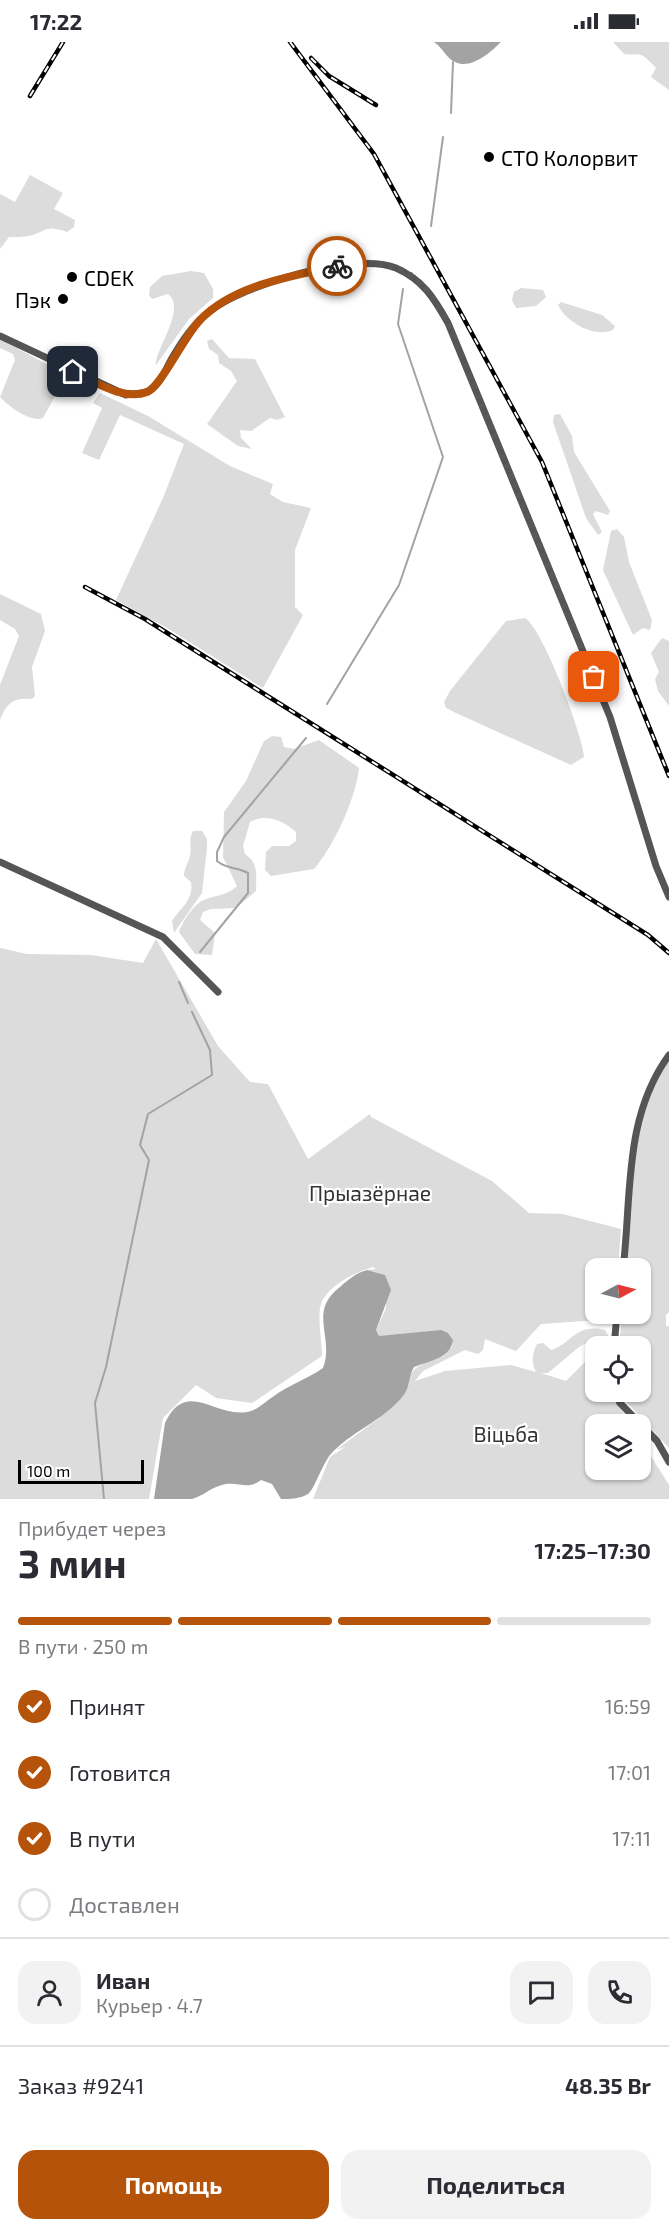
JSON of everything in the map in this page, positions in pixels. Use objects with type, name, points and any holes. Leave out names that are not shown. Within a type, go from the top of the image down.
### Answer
[{"type":"street","points":[[0,336],[126,395],[147,392],[158,384],[186,336],[200,319],[227,299],[247,290],[300,275],[360,263],[378,263],[395,268],[428,288],[448,323],[610,717],[656,866],[669,897]]},
{"type":"street","points":[[0,862],[164,937],[218,992]]},
{"type":"street","points":[[624,1258],[634,1139],[646,1092],[669,1055]]},
{"type":"street","points":[[621,1402],[657,1441],[669,1462]]},
{"type":"green space","points":[[613,42],[669,42],[669,90],[651,77],[656,68],[647,58],[641,55],[624,54]]},
{"type":"green space","points":[[30,175],[63,193],[54,209],[75,220],[74,227],[67,232],[49,229],[29,236],[9,237],[0,249],[0,194],[15,202]]},
{"type":"green space","points":[[191,271],[204,273],[213,289],[213,298],[189,319],[156,365],[174,309],[173,301],[168,294],[152,299],[149,295],[150,287],[162,276]]},
{"type":"green space","points":[[521,288],[543,290],[546,297],[536,306],[516,308],[512,300],[514,292]]},
{"type":"green space","points":[[561,302],[602,315],[615,326],[613,330],[606,332],[582,327],[562,312],[558,305]]},
{"type":"green space","points":[[0,339],[61,372],[63,382],[43,418],[26,416],[0,397],[15,360],[13,354],[0,348]]},
{"type":"green space","points":[[212,339],[229,358],[255,359],[285,417],[277,420],[270,418],[251,431],[240,430],[241,438],[252,449],[238,446],[207,424],[237,381],[231,371],[219,363],[218,355],[209,349],[207,341]]},
{"type":"green space","points":[[100,393],[148,416],[230,466],[273,484],[270,494],[283,502],[311,508],[295,550],[295,607],[303,615],[263,688],[167,628],[116,600],[163,498],[184,444],[120,415],[99,460],[82,453],[102,408],[93,403]]},
{"type":"green space","points":[[560,414],[572,436],[574,452],[610,511],[608,515],[596,511],[593,514],[602,532],[598,535],[586,518],[553,422],[554,415]]},
{"type":"green space","points":[[617,529],[624,537],[629,562],[652,620],[650,630],[643,628],[633,635],[603,570],[611,531]]},
{"type":"green space","points":[[0,594],[41,614],[45,631],[32,667],[35,696],[32,699],[12,702],[5,709],[0,720],[0,685],[19,636],[15,629],[0,620]]},
{"type":"green space","points":[[525,618],[533,626],[551,661],[582,745],[584,757],[571,765],[456,713],[446,708],[444,702],[450,691],[506,621]]},
{"type":"green space","points":[[662,638],[669,641],[669,706],[658,691],[655,679],[659,672],[651,653]]},
{"type":"green space","points":[[272,736],[281,737],[284,747],[294,749],[319,740],[359,768],[354,793],[329,848],[314,869],[271,876],[265,870],[266,852],[272,846],[289,846],[296,841],[296,832],[275,819],[263,818],[250,822],[243,846],[245,854],[255,866],[256,891],[236,908],[211,909],[203,912],[200,920],[215,933],[212,955],[195,954],[179,932],[197,904],[226,893],[237,886],[223,857],[224,812],[246,781],[264,741]]},
{"type":"green space","points":[[193,831],[202,831],[207,839],[202,893],[174,933],[172,921],[191,894],[191,882],[184,876],[190,856]]},
{"type":"green space","points":[[156,939],[218,1046],[250,1082],[268,1084],[308,1159],[370,1114],[371,1117],[492,1181],[529,1213],[563,1214],[621,1229],[619,1258],[585,1258],[585,1321],[541,1324],[516,1351],[485,1339],[483,1350],[478,1354],[465,1350],[423,1371],[415,1381],[445,1371],[511,1365],[536,1372],[533,1358],[537,1344],[543,1343],[551,1350],[587,1329],[605,1330],[608,1336],[585,1336],[585,1344],[548,1373],[541,1373],[566,1381],[585,1362],[585,1402],[615,1402],[624,1414],[585,1414],[585,1480],[651,1480],[651,1456],[669,1485],[669,1499],[313,1499],[330,1457],[345,1447],[336,1450],[379,1418],[407,1389],[412,1372],[417,1367],[452,1347],[453,1340],[448,1333],[379,1336],[376,1330],[386,1308],[385,1275],[367,1270],[376,1269],[373,1267],[343,1280],[325,1297],[319,1315],[322,1356],[252,1403],[216,1398],[196,1385],[163,1418],[149,1499],[0,1499],[0,948],[27,954],[91,955],[143,963]]},
{"type":"green space","points":[[669,1060],[669,1312],[666,1315],[666,1326],[669,1326],[669,1448],[651,1428],[651,1414],[638,1414],[627,1402],[651,1402],[651,1336],[620,1336],[621,1324],[651,1324],[651,1258],[627,1258],[639,1132],[646,1105],[656,1081]]},
{"type":"shaded area","points":[[434,42],[501,42],[480,59],[461,64],[447,56]]},
{"type":"shaded area","points":[[367,1270],[385,1275],[391,1290],[376,1330],[379,1336],[441,1330],[448,1333],[453,1340],[448,1351],[438,1358],[414,1367],[403,1396],[386,1413],[347,1440],[330,1455],[308,1494],[298,1498],[281,1499],[272,1484],[261,1480],[252,1485],[221,1485],[192,1499],[154,1499],[165,1423],[174,1409],[183,1403],[193,1401],[226,1410],[251,1411],[323,1368],[326,1357],[323,1315],[325,1306],[330,1296],[343,1284]]},
{"type":"waterway","points":[[451,113],[453,62]]},
{"type":"waterway","points":[[431,226],[443,137]]},
{"type":"waterway","points":[[327,704],[399,585],[443,457],[398,324],[403,289]]},
{"type":"waterway","points":[[200,952],[248,893],[248,873],[217,861],[217,852],[224,837],[306,738]]},
{"type":"waterway","points":[[179,982],[188,1003]]},
{"type":"waterway","points":[[104,1499],[95,1403],[106,1367],[149,1160],[140,1145],[148,1114],[212,1075],[210,1050],[192,1012]]},
{"type":"railway","points":[[30,96],[63,42]]},
{"type":"railway","points":[[290,42],[374,154],[542,462],[669,776]]},
{"type":"railway","points":[[311,58],[329,76],[376,105]]},
{"type":"railway","points":[[85,587],[145,619],[648,935],[669,953]]},
{"type":"way so far","points":[[337,266],[378,263],[395,268],[417,279],[428,288],[448,323],[594,677]]},
{"type":"place","name":"СТО Колорвит","points":[[489,157]]},
{"type":"place","name":"CDEK","points":[[72,277]]},
{"type":"place","name":"Пэк","points":[[63,299]]},
{"type":"route","points":[[73,372],[126,395],[147,392],[158,384],[186,336],[200,319],[227,299],[267,284],[337,266]]},
{"type":"park label","name":"Прыазёрнае","points":[[370,1192]]},
{"type":"park label","name":"Віцьба","points":[[506,1433]]}]
